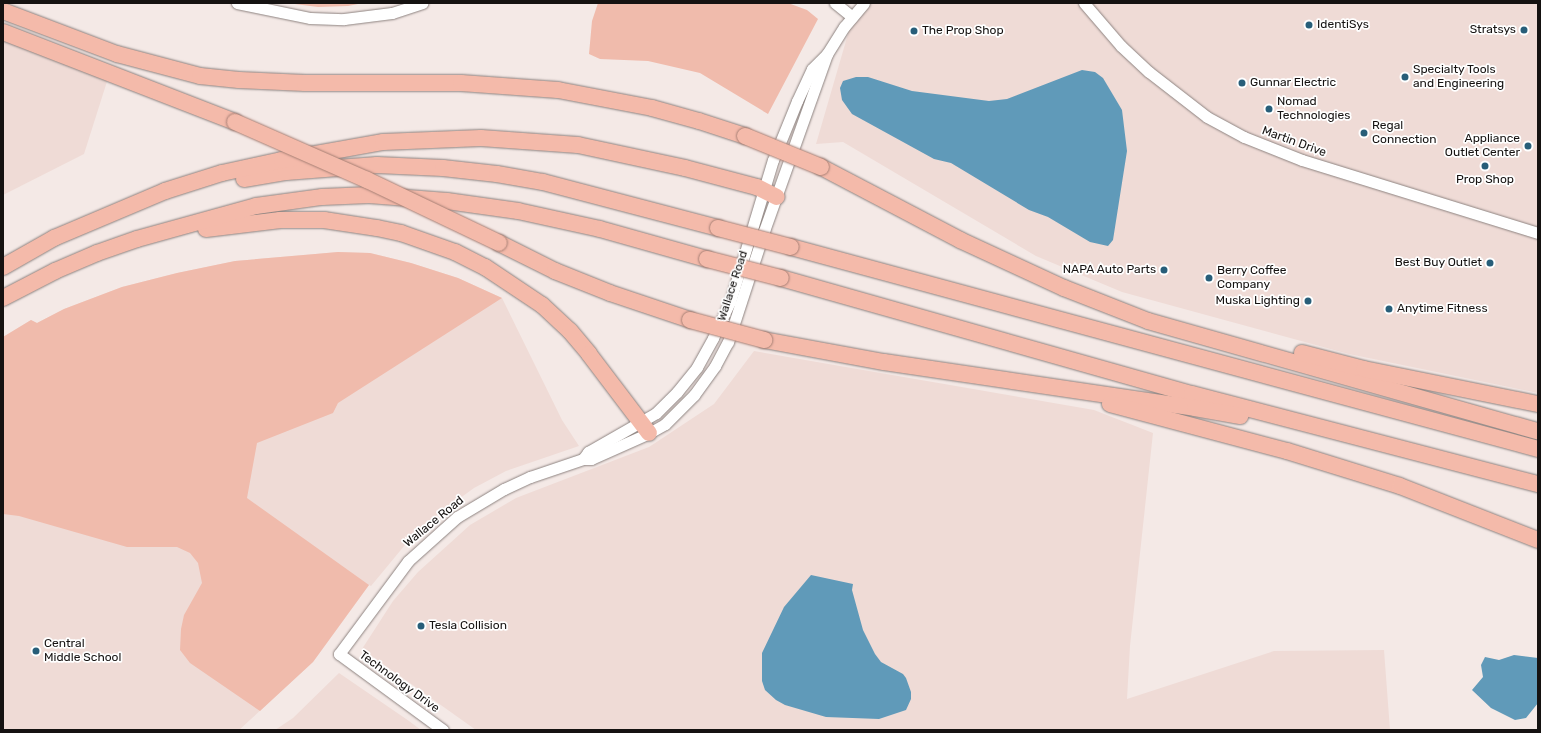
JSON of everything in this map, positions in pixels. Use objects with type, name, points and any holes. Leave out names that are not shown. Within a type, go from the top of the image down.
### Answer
[{"type":"highway","points":[[3,11],[117,54],[200,76],[239,80],[305,83],[461,83],[558,90],[652,108],[745,136],[821,167],[960,240],[1064,288],[1148,321],[1538,431]]},
{"type":"highway","points":[[3,32],[235,122],[368,180],[555,271],[610,293],[690,320],[764,340],[884,362],[1195,408],[1385,443]]},
{"type":"highway","points":[[3,266],[54,238],[165,191],[222,173],[340,149],[383,142],[480,138],[578,145],[685,168],[757,187],[770,194]]},
{"type":"highway","points":[[113,213],[185,191],[236,180],[286,172],[377,165],[443,168],[528,180],[607,198],[792,247],[1538,449]]},
{"type":"highway","points":[[3,298],[62,268],[97,253],[137,239],[256,206],[322,197],[369,195],[447,201],[518,211],[600,229],[781,278],[1192,394],[1538,484]]},
{"type":"highway","points":[[137,239],[280,220],[324,220],[377,228],[425,241],[455,252],[485,267],[542,305],[570,331],[644,427]]},
{"type":"highway","points":[[1148,321],[1257,341],[1364,369],[1538,404]]},
{"type":"highway","points":[[1031,383],[1287,451],[1400,486],[1538,540]]},
{"type":"street","points":[[237,3],[310,18],[338,19],[392,13],[422,3]]},
{"type":"street","points":[[835,3],[852,17],[864,3]]},
{"type":"street","name":"Martin Drive","points":[[1084,3],[1121,46],[1159,81],[1207,117],[1244,137],[1302,160],[1538,233]]},
{"type":"street","name":"Wallace Road","points":[[770,194],[773,160],[797,101],[812,69],[827,54],[852,17]]},
{"type":"street","name":"Wallace Road","points":[[339,654],[408,561],[457,517],[504,488],[554,468],[583,459],[588,452],[644,427],[677,392],[696,367],[713,338],[730,302],[770,194],[801,124],[821,74],[827,54]]},
{"type":"street","name":"Technology Drive","points":[[339,654],[443,730]]},
{"type":"shaded area","points":[[287,3],[363,3],[348,6],[318,7]]},
{"type":"shaded area","points":[[598,3],[788,3],[807,10],[818,19],[768,114],[700,73],[648,61],[600,59],[589,54],[592,21]]},
{"type":"shaded area","points":[[857,3],[1538,3],[1538,393],[1349,354],[1122,292],[1036,256],[843,142],[816,144]]},
{"type":"shaded area","points":[[3,32],[110,72],[84,154],[3,195]]},
{"type":"shaded area","points":[[338,252],[370,253],[411,263],[458,278],[502,298],[562,420],[579,446],[506,471],[474,488],[419,528],[371,586],[369,585],[313,662],[239,730],[3,730],[3,337],[31,320],[37,323],[64,309],[122,287],[177,273],[235,261]]},
{"type":"shaded area","points":[[338,252],[370,253],[411,263],[458,278],[502,298],[338,403],[333,413],[257,443],[247,498],[369,585],[313,662],[260,711],[190,663],[180,650],[181,629],[184,615],[202,583],[198,563],[190,553],[177,547],[127,547],[19,516],[3,514],[3,337],[31,320],[37,323],[64,309],[122,287],[177,273],[235,261]]},
{"type":"shaded area","points":[[754,351],[1094,410],[1153,433],[1130,646],[1127,699],[1274,651],[1384,650],[1390,730],[476,730],[362,649],[393,601],[418,572],[470,525],[516,498],[649,447],[714,404]]},
{"type":"shaded area","points":[[339,673],[421,730],[275,730],[293,718]]},
{"type":"water","points":[[1082,70],[1095,72],[1103,78],[1122,110],[1127,151],[1113,240],[1108,246],[1090,242],[1048,217],[1029,210],[951,163],[934,159],[852,114],[842,100],[840,88],[843,81],[856,77],[868,77],[912,91],[989,101],[1007,99]]},
{"type":"water","points":[[811,575],[853,584],[852,590],[863,630],[875,654],[881,662],[903,674],[906,678],[911,692],[911,699],[906,710],[879,719],[826,717],[785,705],[776,700],[765,690],[762,681],[762,653],[784,607]]},
{"type":"water","points":[[1514,655],[1538,658],[1538,703],[1526,718],[1515,720],[1491,708],[1472,690],[1483,677],[1481,665],[1485,657],[1499,660]]},
{"type":"place","name":"IdentiSys","points":[[1309,25]]},
{"type":"place","name":"Stratsys","points":[[1524,30]]},
{"type":"place","name":"The Prop Shop","points":[[914,31]]},
{"type":"place","name":"Specialty Tools and Engineering","points":[[1405,77]]},
{"type":"place","name":"Gunnar Electric","points":[[1242,83]]},
{"type":"place","name":"Nomad Technologies","points":[[1269,109]]},
{"type":"place","name":"Regal Connection","points":[[1364,133]]},
{"type":"place","name":"Appliance Outlet Center","points":[[1528,146]]},
{"type":"place","name":"Prop Shop","points":[[1485,166]]},
{"type":"place","name":"Best Buy Outlet","points":[[1490,263]]},
{"type":"place","name":"NAPA Auto Parts","points":[[1164,270]]},
{"type":"place","name":"Berry Coffee Company","points":[[1209,278]]},
{"type":"place","name":"Muska Lighting","points":[[1308,301]]},
{"type":"place","name":"Anytime Fitness","points":[[1389,309]]},
{"type":"place","name":"Tesla Collision","points":[[421,626]]},
{"type":"place","name":"Central Middle School","points":[[36,651]]}]
